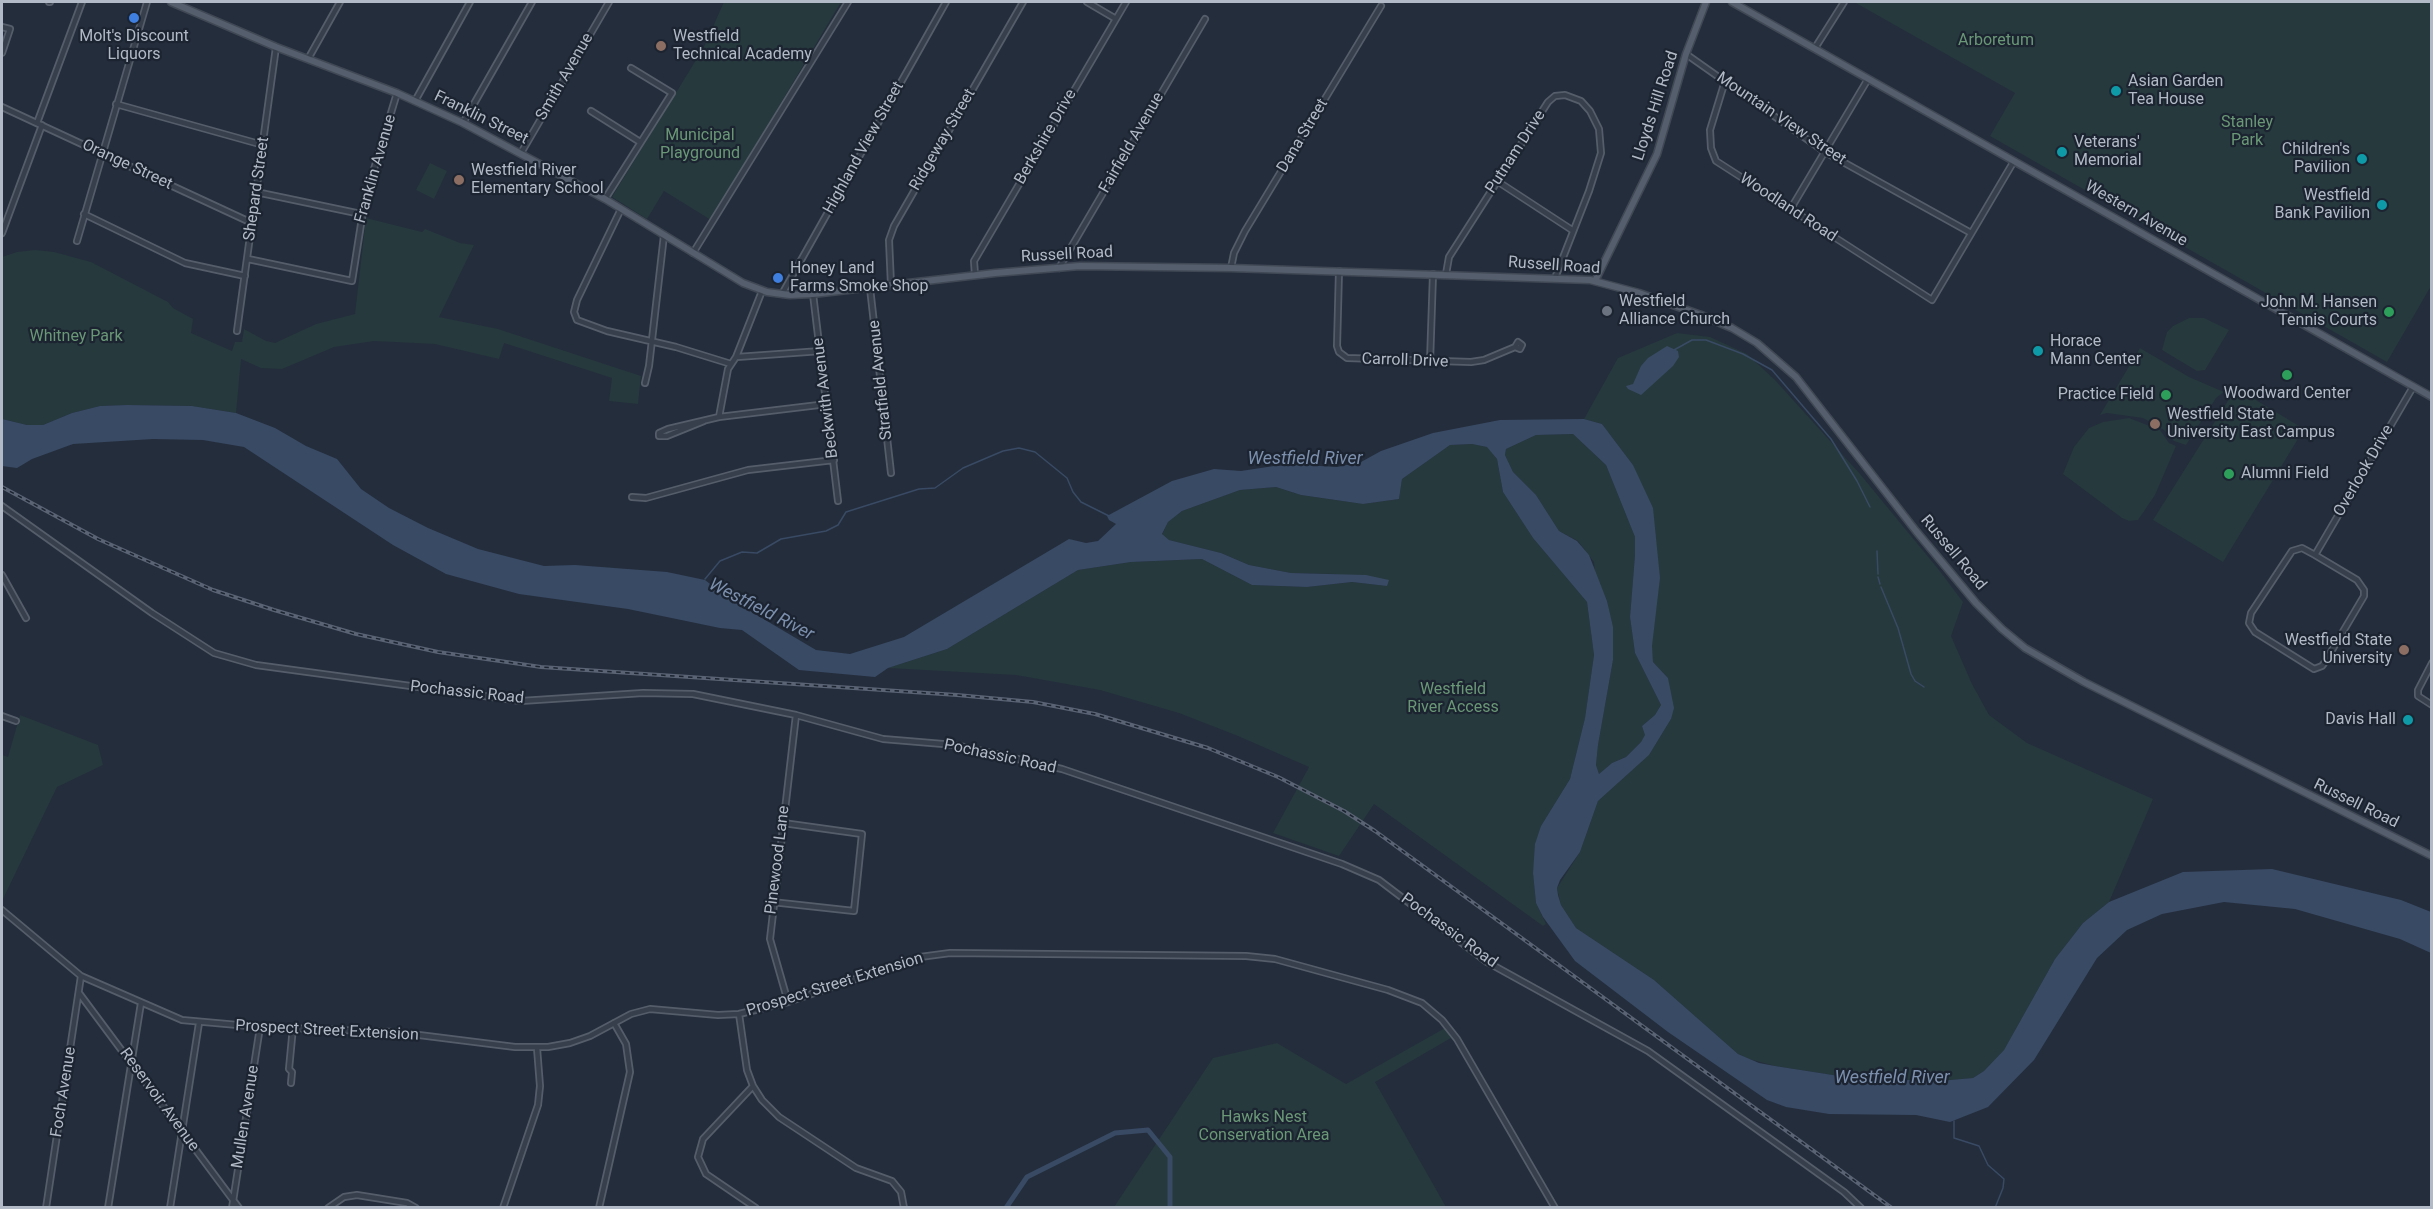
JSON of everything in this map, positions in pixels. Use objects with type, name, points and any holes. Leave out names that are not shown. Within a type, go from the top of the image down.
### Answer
[{"type":"main road","name":"Franklin Street","points":[[171,2],[276,47],[397,93],[463,123],[604,199],[743,283],[762,291]]},
{"type":"main road","name":"Lloyds Hill Road","points":[[1595,281],[1654,161],[1686,54],[1706,2]]},
{"type":"main road","name":"Western Avenue","points":[[1732,2],[1746,5],[1868,79],[2432,397]]},
{"type":"main road","name":"Russell Road","points":[[762,291],[782,294],[813,294],[975,275],[1112,266],[1555,278],[1595,281],[1639,293],[1717,322],[1757,343],[1783,364],[1807,389],[1916,531],[1976,603],[2025,648],[2084,682],[2432,856]]},
{"type":"street","points":[[2,233],[82,2]]},
{"type":"street","points":[[77,241],[147,2]]},
{"type":"street","points":[[308,59],[340,2]]},
{"type":"street","points":[[415,101],[468,4],[460,2]]},
{"type":"street","points":[[463,123],[532,2]]},
{"type":"street","name":"Smith Avenue","points":[[521,153],[609,2]]},
{"type":"street","points":[[693,253],[849,2]]},
{"type":"street","name":"Highland View Street","points":[[782,294],[946,2]]},
{"type":"street","name":"Ridgeway Street","points":[[891,285],[889,253],[892,231],[1023,2]]},
{"type":"street","points":[[1088,2],[1116,20]]},
{"type":"street","name":"Berkshire Drive","points":[[975,275],[976,256],[1126,2]]},
{"type":"street","points":[[1815,48],[1844,2]]},
{"type":"street","name":"Dana Street","points":[[1231,268],[1234,253],[1245,231],[1381,6]]},
{"type":"street","name":"Fairfield Avenue","points":[[1059,268],[1205,19]]},
{"type":"street","points":[[2,27],[10,29],[2,53]]},
{"type":"street","name":"Shepard Street","points":[[237,331],[276,47]]},
{"type":"street","name":"Mountain View Street","points":[[1686,54],[1825,152],[1971,233]]},
{"type":"street","points":[[604,199],[672,93],[631,68]]},
{"type":"street","points":[[1790,210],[1868,79]]},
{"type":"street","name":"Woodland Road","points":[[1725,81],[1710,130],[1709,140],[1714,157],[1724,167],[1932,300],[1971,233]]},
{"type":"street","name":"Franklin Avenue","points":[[248,259],[352,281],[362,214],[397,93]]},
{"type":"street","name":"Putnam Drive","points":[[1446,274],[1449,257],[1552,98],[1565,95],[1581,101],[1597,125],[1600,137],[1600,156],[1555,278]]},
{"type":"street","points":[[116,104],[263,145]]},
{"type":"street","name":"Orange Street","points":[[2,106],[252,223]]},
{"type":"street","points":[[591,111],[640,142]]},
{"type":"street","points":[[1971,233],[2013,161]]},
{"type":"street","points":[[1497,181],[1572,230]]},
{"type":"street","points":[[256,192],[362,214]]},
{"type":"street","points":[[621,209],[574,307],[577,320],[607,332],[676,347],[731,364]]},
{"type":"street","points":[[84,214],[185,263],[245,276]]},
{"type":"street","points":[[645,383],[649,366],[663,234]]},
{"type":"street","name":"Carroll Drive","points":[[1339,271],[1337,342],[1342,355],[1356,360],[1476,362],[1515,347]]},
{"type":"street","points":[[1430,362],[1433,274]]},
{"type":"street","name":"Stratfield Avenue","points":[[870,288],[891,473]]},
{"type":"street","points":[[718,417],[731,364],[736,357],[762,291]]},
{"type":"street","name":"Beckwith Avenue","points":[[813,294],[838,501]]},
{"type":"street","points":[[736,357],[821,351]]},
{"type":"street","name":"Overlook Drive","points":[[2315,555],[2413,387]]},
{"type":"street","points":[[704,421],[667,436],[659,436],[659,433],[668,429],[718,417],[827,404]]},
{"type":"street","points":[[632,497],[646,498],[748,470],[834,460]]},
{"type":"street","name":"Pochassic Road","points":[[2,506],[152,613],[214,653],[256,665],[521,700],[643,693],[693,694],[796,715],[883,739],[956,745],[1062,769],[1342,864],[1379,880],[1487,962],[1648,1051],[1844,1192],[1861,1208]]},
{"type":"street","points":[[2302,548],[2315,555],[2357,580],[2364,590],[2364,596],[2325,662],[2322,666],[2313,669],[2255,632],[2249,623],[2251,614],[2292,551],[2302,548]]},
{"type":"street","points":[[2,575],[26,618]]},
{"type":"street","points":[[2432,663],[2418,687],[2418,693],[2422,700],[2432,705]]},
{"type":"street","name":"Pinewood Lane","points":[[788,1002],[770,939],[772,902],[796,715]]},
{"type":"street","points":[[2,716],[16,721]]},
{"type":"street","points":[[772,902],[854,911],[862,834],[783,823]]},
{"type":"street","name":"Prospect Street Extension","points":[[2,911],[81,976],[182,1020],[260,1027],[395,1032],[494,1046],[537,1048],[580,1040],[636,1012],[650,1009],[718,1015],[739,1014],[788,1002],[920,957],[950,953],[1246,956],[1275,959],[1388,990],[1422,1003],[1442,1020],[1457,1039],[1555,1208]]},
{"type":"street","name":"Foch Avenue","points":[[46,1208],[81,976]]},
{"type":"street","name":"Reservoir Avenue","points":[[79,993],[239,1208]]},
{"type":"street","points":[[108,1208],[141,1004]]},
{"type":"street","points":[[739,1014],[745,1061],[753,1086],[768,1106],[786,1122],[856,1168],[892,1181],[901,1192],[904,1208]]},
{"type":"street","points":[[170,1208],[199,1023]]},
{"type":"street","points":[[599,1208],[630,1072],[626,1044],[614,1023]]},
{"type":"street","name":"Mullen Avenue","points":[[232,1208],[260,1027]]},
{"type":"street","points":[[291,1083],[292,1072],[289,1069],[293,1027]]},
{"type":"street","points":[[503,1208],[538,1105],[540,1086],[537,1048]]},
{"type":"street","points":[[753,1086],[706,1135],[698,1152],[699,1162],[706,1174],[756,1208]]},
{"type":"street","points":[[328,1208],[350,1195],[407,1203],[416,1208]]},
{"type":"green space","name":"Municipal Playground","points":[[724,2],[841,2],[711,220],[664,191],[647,219],[612,197],[704,47]]},
{"type":"green space","name":"Stanley Park","points":[[1854,2],[2431,2],[2431,286],[2387,362],[1990,136],[2015,93]]},
{"type":"green space","points":[[430,163],[447,171],[434,199],[416,190]]},
{"type":"green space","name":"Whitney Park","points":[[366,218],[422,232],[425,229],[460,243],[474,245],[439,317],[498,329],[641,376],[638,404],[609,401],[612,378],[504,343],[499,359],[435,344],[374,341],[334,347],[282,369],[261,368],[241,359],[236,413],[192,406],[127,405],[100,406],[72,413],[43,425],[27,425],[2,419],[2,257],[35,250],[54,252],[91,262],[168,302],[173,308],[193,319],[191,333],[232,351],[235,342],[242,342],[244,329],[266,341],[275,343],[316,324],[355,314]]},
{"type":"green space","points":[[2189,318],[2204,318],[2229,330],[2205,370],[2197,371],[2162,350],[2167,332],[2173,326]]},
{"type":"green space","points":[[1677,333],[1710,337],[1747,354],[1775,380],[1860,474],[1939,570],[1963,602],[1951,636],[1972,684],[1989,715],[2027,743],[2153,799],[2109,902],[2083,923],[2055,959],[2004,1050],[1984,1071],[1973,1078],[1939,1081],[1852,1078],[1775,1066],[1749,1059],[1738,1054],[1654,980],[1576,928],[1561,905],[1557,888],[1580,852],[1598,801],[1649,755],[1671,719],[1668,678],[1653,662],[1633,465],[1602,424],[1584,419],[1618,358]]},
{"type":"green space","name":"Practice Field","points":[[2140,348],[2189,377],[2224,392],[2216,398],[2186,445],[2174,441],[2164,430],[2143,418],[2107,413],[2100,415]]},
{"type":"green space","name":"Alumni Field","points":[[2236,388],[2304,429],[2223,562],[2153,520]]},
{"type":"green space","points":[[2129,418],[2160,430],[2169,443],[2176,446],[2155,495],[2138,520],[2129,521],[2063,474],[2074,447],[2089,428],[2103,422]]},
{"type":"green space","points":[[1573,434],[1606,465],[1635,537],[1630,617],[1635,653],[1661,705],[1655,715],[1642,726],[1646,735],[1641,742],[1626,757],[1612,763],[1599,774],[1596,765],[1598,745],[1613,660],[1607,601],[1595,573],[1594,562],[1578,541],[1559,531],[1536,495],[1513,472],[1505,455],[1506,449],[1536,435]]},
{"type":"green space","name":"Westfield River Access","points":[[1472,444],[1488,447],[1497,459],[1503,492],[1533,538],[1587,602],[1594,655],[1585,718],[1570,779],[1541,826],[1533,873],[1536,903],[1546,924],[1543,926],[1374,804],[1339,856],[1273,833],[1309,767],[1238,736],[1179,713],[1100,690],[1016,675],[888,668],[947,649],[1078,570],[1131,562],[1202,559],[1252,585],[1307,587],[1352,582],[1387,586],[1334,574],[1291,573],[1249,565],[1221,553],[1169,540],[1162,535],[1168,522],[1182,511],[1240,490],[1276,487],[1301,495],[1363,504],[1399,499],[1402,479],[1450,445]]},
{"type":"green space","points":[[20,715],[98,745],[103,765],[57,787],[2,901],[2,755],[8,757]]},
{"type":"green space","name":"Hawks Nest Conservation Area","points":[[1445,1028],[1451,1038],[1375,1082],[1446,1207],[1114,1207],[1213,1058],[1277,1043],[1346,1084]]},
{"type":"water","points":[[1667,346],[1678,351],[1679,357],[1673,366],[1641,395],[1628,389],[1626,386],[1633,384],[1641,366],[1648,358]]},
{"type":"water","points":[[100,406],[192,406],[236,413],[275,428],[306,446],[337,459],[361,489],[389,508],[428,528],[478,549],[544,566],[575,565],[667,572],[705,580],[728,598],[816,650],[850,654],[904,637],[1069,539],[1086,543],[1098,541],[1116,524],[1107,516],[1172,481],[1214,469],[1241,471],[1274,466],[1304,465],[1337,467],[1361,462],[1381,451],[1433,433],[1500,420],[1584,419],[1602,424],[1633,465],[1653,508],[1660,578],[1652,646],[1653,662],[1668,678],[1674,708],[1671,719],[1649,755],[1598,801],[1580,852],[1560,880],[1557,888],[1558,895],[1561,905],[1576,928],[1654,980],[1738,1054],[1759,1063],[1852,1078],[1939,1081],[1973,1078],[1984,1071],[2004,1050],[2055,959],[2083,923],[2109,902],[2183,872],[2272,869],[2401,900],[2431,912],[2431,953],[2400,939],[2295,909],[2224,902],[2162,914],[2127,930],[2097,958],[2034,1060],[1988,1107],[1950,1122],[1916,1115],[1829,1114],[1786,1107],[1767,1100],[1668,1032],[1575,961],[1543,917],[1536,903],[1533,873],[1535,844],[1541,826],[1570,779],[1585,718],[1594,655],[1587,602],[1533,538],[1503,492],[1497,459],[1487,447],[1472,444],[1450,445],[1402,479],[1399,499],[1363,504],[1301,495],[1276,487],[1240,490],[1182,511],[1168,522],[1162,534],[1169,540],[1221,553],[1249,565],[1291,573],[1366,575],[1389,580],[1387,586],[1352,582],[1307,587],[1252,585],[1202,559],[1131,562],[1078,570],[947,649],[888,668],[875,677],[799,670],[742,630],[720,628],[628,609],[519,594],[446,574],[393,545],[244,447],[203,440],[153,439],[73,444],[32,459],[17,468],[2,466],[2,419],[27,425],[43,425],[72,413]],"holes":[[[1573,434],[1606,465],[1635,537],[1630,617],[1635,653],[1661,705],[1655,715],[1642,726],[1645,735],[1641,742],[1626,757],[1612,763],[1599,774],[1596,765],[1598,745],[1613,660],[1613,627],[1607,601],[1589,555],[1577,541],[1559,531],[1536,495],[1513,472],[1505,455],[1506,449],[1536,435]]]},
{"type":"waterway","points":[[1674,350],[1692,340],[1706,340],[1743,354],[1772,370],[1831,439],[1870,507]]},
{"type":"waterway","name":"Westfield River","points":[[705,579],[720,561],[742,552],[757,553],[781,539],[826,531],[838,525],[846,512],[919,489],[935,488],[963,468],[1003,451],[1019,448],[1035,452],[1067,478],[1073,492],[1081,502],[1109,516]]},
{"type":"waterway","points":[[1877,551],[1878,574]]},
{"type":"waterway","points":[[1878,577],[1880,584]]},
{"type":"waterway","points":[[1881,587],[1898,628],[1911,674],[1915,681],[1924,687]]},
{"type":"waterway","points":[[1954,1121],[1954,1138],[1979,1146],[1988,1165],[2004,1179],[1995,1208]]},
{"type":"waterway","points":[[1006,1208],[1027,1177],[1115,1133],[1148,1130],[1170,1157],[1170,1208]]},
{"type":"railway","points":[[2,487],[98,539],[213,590],[356,634],[438,652],[541,667],[1033,702],[1095,714],[1208,748],[1278,777],[1344,811],[1375,831],[1892,1208]]},
{"type":"place","name":"Molt's Discount Liquors","points":[[134,18]]},
{"type":"place","name":"Westfield Technical Academy","points":[[661,46]]},
{"type":"place","name":"Asian Garden Tea House","points":[[2116,91]]},
{"type":"place","name":"Veterans' Memorial","points":[[2062,152]]},
{"type":"place","name":"Children's Pavilion","points":[[2362,159]]},
{"type":"place","name":"Westfield River Elementary School","points":[[459,180]]},
{"type":"place","name":"Westfield Bank Pavilion","points":[[2382,205]]},
{"type":"place","name":"Honey Land Farms Smoke Shop","points":[[778,278]]},
{"type":"place","name":"Westfield Alliance Church","points":[[1607,311]]},
{"type":"place","name":"John M. Hansen Tennis Courts","points":[[2389,312]]},
{"type":"place","name":"Horace Mann Center","points":[[2038,351]]},
{"type":"place","name":"Woodward Center","points":[[2287,375]]},
{"type":"place","name":"Practice Field","points":[[2166,395]]},
{"type":"place","name":"Westfield State University East Campus","points":[[2155,424]]},
{"type":"place","name":"Alumni Field","points":[[2229,474]]},
{"type":"place","name":"Westfield State University","points":[[2404,650]]},
{"type":"place","name":"Davis Hall","points":[[2408,720]]},
{"type":"park label","name":"Arboretum","points":[[1996,41]]}]
